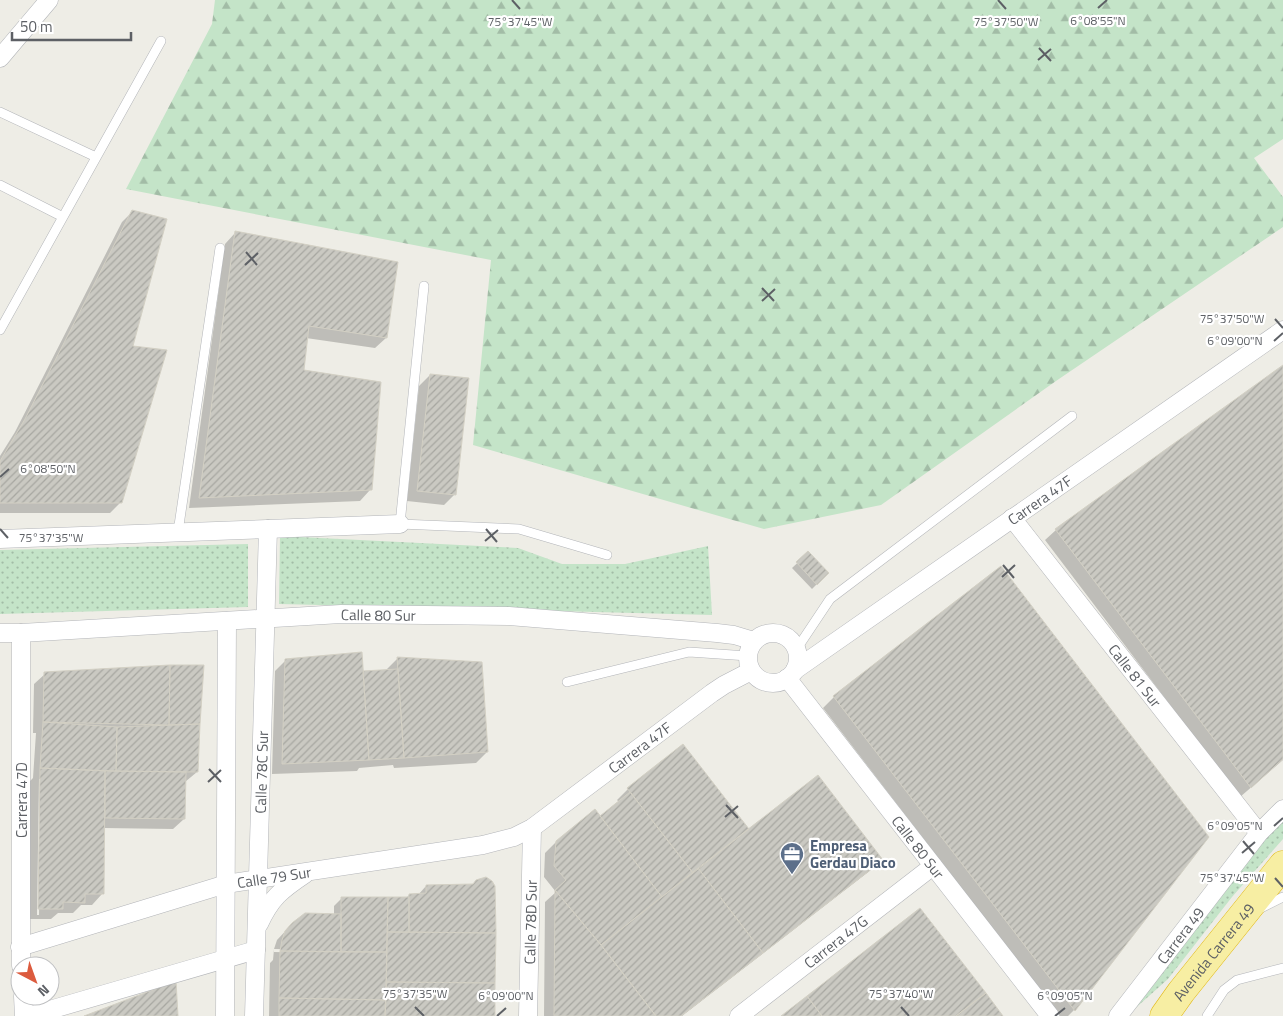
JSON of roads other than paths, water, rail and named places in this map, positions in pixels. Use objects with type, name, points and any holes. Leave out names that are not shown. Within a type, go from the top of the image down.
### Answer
[{"type":"highway","name":"Avenida Carrera 49","points":[[1164,1016],[1181,992],[1283,865]]},
{"type":"highway","points":[[1146,1016],[1181,992]]},
{"type":"street","points":[[0,58],[49,0]]},
{"type":"street","name":"Carrera 47F","points":[[791,674],[1283,330]]},
{"type":"street","name":"Calle 81 Sur","points":[[1012,518],[1259,833]]},
{"type":"street","points":[[0,539],[400,524]]},
{"type":"street","name":"Calle 78C Sur","points":[[254,1016],[268,529]]},
{"type":"street","name":"Calle 80 Sur","points":[[0,633],[21,634],[342,614],[509,616],[734,635],[751,656]]},
{"type":"street","points":[[225,1016],[227,621]]},
{"type":"street","points":[[768,633],[776,633],[790,640],[796,650],[797,662],[791,674],[779,682],[764,681],[751,656],[768,633]]},
{"type":"street","name":"Carrera 47D","points":[[21,634],[21,956]]},
{"type":"street","name":"Carrera 47F","points":[[532,828],[724,685],[751,656]]},
{"type":"street","name":"Calle 80 Sur","points":[[791,674],[933,866],[1050,1016]]},
{"type":"street","name":"Carrera 49","points":[[1118,1016],[1259,833],[1283,809]]},
{"type":"street","name":"Calle 79 Sur","points":[[20,947],[226,884],[483,845],[507,839],[532,828]]},
{"type":"street","name":"Calle 78D Sur","points":[[528,1016],[532,828]]},
{"type":"street","name":"Carrera 47G","points":[[739,1016],[933,866]]},
{"type":"street","points":[[257,929],[267,906],[283,889],[308,872]]},
{"type":"street","points":[[29,1016],[256,950]]},
{"type":"lane","points":[[0,330],[161,41]]},
{"type":"lane","points":[[0,112],[96,157]]},
{"type":"lane","points":[[0,185],[63,217]]},
{"type":"lane","points":[[178,532],[220,248]]},
{"type":"lane","points":[[424,286],[400,524],[519,529],[607,555]]},
{"type":"lane","points":[[796,650],[830,598],[1072,416]]},
{"type":"lane","points":[[567,682],[689,652],[751,656]]},
{"type":"lane","points":[[1241,917],[1283,897]]},
{"type":"lane","points":[[1207,1016],[1224,990],[1237,980],[1283,968]]},
{"type":"place","name":"Empresa Gerdau Diaco","points":[[792,875]]}]
